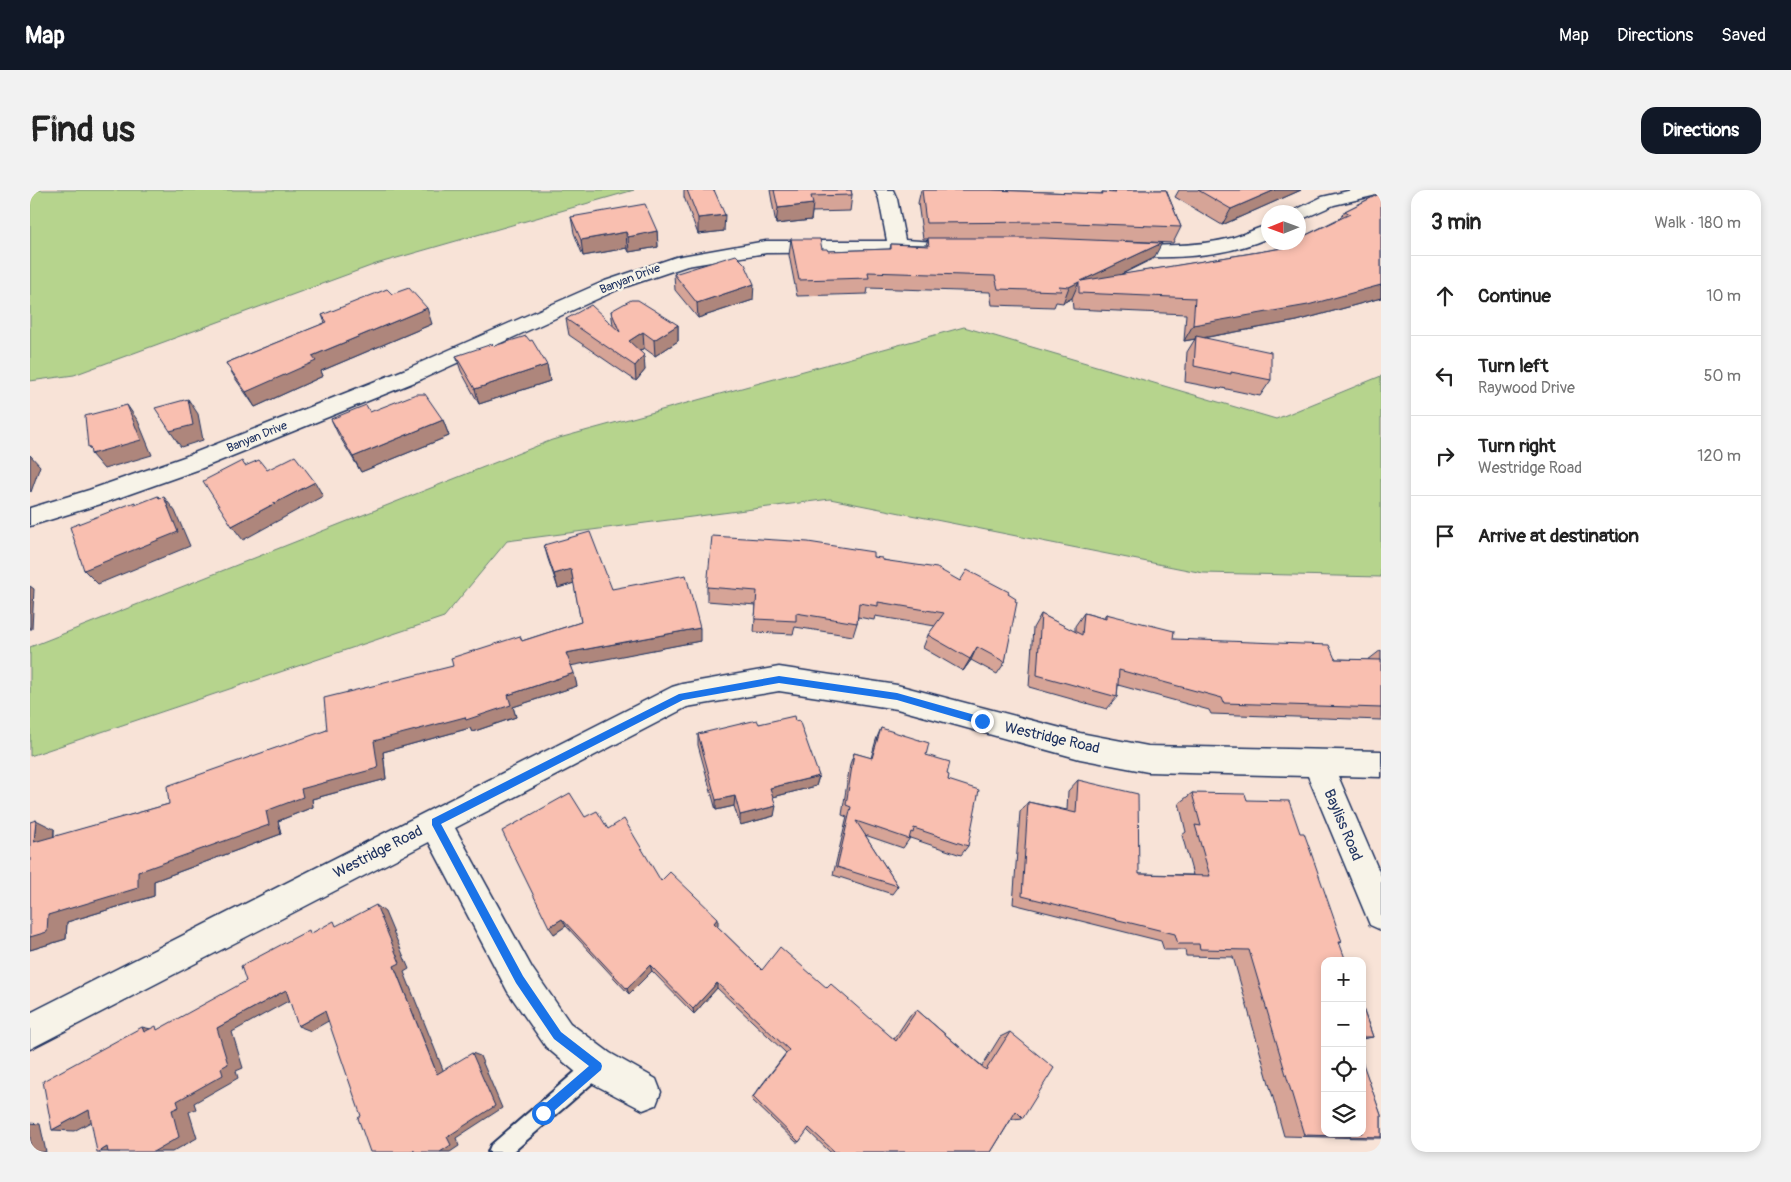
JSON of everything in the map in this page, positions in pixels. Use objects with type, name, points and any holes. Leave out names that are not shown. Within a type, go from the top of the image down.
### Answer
[{"type":"street","points":[[884,190],[888,199],[897,246]]},
{"type":"street","points":[[1306,212],[1328,201],[1375,190]]},
{"type":"street","points":[[1106,249],[1164,251],[1216,248],[1261,234]]},
{"type":"street","name":"Banyan Drive","points":[[30,517],[96,497],[192,463],[414,374],[644,272],[683,261],[766,247],[944,246]]},
{"type":"street","name":"Westridge Road","points":[[30,1032],[682,696],[779,680],[897,697],[1080,746],[1148,759],[1381,764]]},
{"type":"street","name":"Bayliss Road","points":[[1317,763],[1381,914]]},
{"type":"street","points":[[435,822],[520,980],[558,1036],[597,1066],[643,1092]]},
{"type":"lane","points":[[498,1152],[597,1066]]},
{"type":"green space","points":[[30,190],[634,190],[376,264],[74,375],[30,381]]},
{"type":"green space","points":[[964,327],[1276,419],[1381,376],[1381,577],[1203,573],[830,499],[507,541],[444,617],[30,756],[30,647],[552,440]]},
{"type":"building","points":[[687,190],[714,190],[725,215],[698,218]]},
{"type":"building","points":[[774,190],[851,190],[852,195],[811,196],[813,204],[778,208]]},
{"type":"building","points":[[922,190],[991,190],[1103,194],[1102,192],[1116,193],[1115,190],[1166,190],[1181,227],[1044,222],[926,223]]},
{"type":"building","points":[[1198,190],[1275,190],[1231,209]]},
{"type":"building","points":[[1381,193],[1381,285],[1308,305],[1193,325],[1195,298],[1079,293],[1079,282],[1069,287],[1059,286],[1061,291],[998,289],[995,276],[868,272],[869,278],[799,280],[791,239],[820,239],[822,249],[827,249],[828,251],[891,249],[891,244],[929,246],[928,238],[1044,238],[1162,243],[1081,281],[1271,250],[1306,250],[1306,235],[1350,214],[1345,211]]},
{"type":"building","points":[[645,204],[657,231],[628,237],[626,232],[581,240],[571,217]]},
{"type":"building","points":[[736,255],[745,264],[754,284],[697,303],[674,274]]},
{"type":"building","points":[[409,288],[427,308],[312,356],[316,361],[246,392],[226,363],[327,322],[322,315],[387,289],[392,294]]},
{"type":"building","points":[[631,300],[638,300],[678,325],[654,340],[643,332],[629,341],[644,355],[635,366],[566,319],[591,305],[620,332],[611,311]]},
{"type":"building","points":[[526,336],[530,341],[532,340],[547,365],[475,389],[456,356],[492,344],[494,346]]},
{"type":"building","points":[[1196,336],[1271,352],[1271,380],[1194,366]]},
{"type":"building","points":[[416,394],[425,394],[443,420],[353,457],[331,419],[366,405],[370,412]]},
{"type":"building","points":[[188,399],[193,425],[170,431],[155,408]]},
{"type":"building","points":[[127,405],[141,440],[91,454],[90,447],[88,447],[85,416]]},
{"type":"building","points":[[295,456],[315,482],[232,526],[203,481],[242,461],[245,466],[259,460],[267,470]]},
{"type":"building","points":[[158,496],[159,498],[164,497],[178,532],[84,570],[70,527],[135,502],[135,505]]},
{"type":"building","points":[[590,532],[612,589],[686,575],[700,628],[566,653],[574,673],[508,695],[511,705],[466,720],[465,717],[374,741],[378,768],[301,789],[303,797],[266,811],[269,825],[138,872],[138,888],[48,915],[47,932],[30,937],[30,822],[36,820],[34,842],[169,804],[167,786],[327,730],[324,698],[453,666],[451,658],[520,636],[522,641],[581,622],[571,569],[554,574],[544,545]]},
{"type":"building","points":[[712,536],[808,542],[873,552],[873,557],[882,558],[882,560],[937,568],[960,581],[967,570],[1009,592],[1008,594],[1016,599],[1015,601],[1017,602],[1005,662],[977,647],[970,659],[928,635],[944,613],[878,602],[878,606],[859,603],[857,623],[796,613],[796,621],[755,619],[757,591],[707,587]]},
{"type":"building","points":[[1084,613],[1106,619],[1106,614],[1174,631],[1173,639],[1329,645],[1335,659],[1381,660],[1381,708],[1224,703],[1222,698],[1119,670],[1117,697],[1037,675],[1041,614],[1082,635]]},
{"type":"building","points":[[794,716],[795,721],[799,720],[819,776],[770,788],[776,806],[740,815],[735,796],[716,800],[698,734],[757,720],[759,724]]},
{"type":"building","points":[[881,728],[929,743],[926,755],[950,762],[947,774],[949,775],[948,780],[979,790],[968,846],[914,828],[909,839],[856,821],[898,886],[837,867],[851,807],[846,805],[854,753],[872,758]]},
{"type":"building","points":[[1078,780],[1138,794],[1139,874],[1210,876],[1195,825],[1201,826],[1192,793],[1245,794],[1247,800],[1289,801],[1300,833],[1304,833],[1308,844],[1342,942],[1339,942],[1345,957],[1321,957],[1321,1135],[1304,1135],[1249,950],[1200,949],[1199,944],[1178,944],[1175,934],[1022,896],[1028,802],[1076,813]]},
{"type":"building","points":[[570,793],[585,817],[597,811],[608,829],[624,819],[661,881],[670,872],[718,918],[714,923],[762,970],[780,947],[827,988],[831,984],[896,1041],[917,1010],[986,1070],[1010,1032],[1054,1068],[1023,1118],[1016,1111],[991,1152],[835,1152],[809,1128],[799,1142],[753,1097],[789,1050],[717,983],[693,1009],[650,965],[627,989],[562,919],[549,927],[502,831]]},
{"type":"building","points":[[376,905],[400,963],[394,966],[437,1074],[472,1053],[495,1106],[447,1137],[451,1145],[440,1152],[414,1152],[414,1150],[411,1152],[370,1152],[358,1118],[361,1116],[325,1011],[298,1026],[286,990],[217,1028],[228,1064],[221,1068],[223,1075],[177,1101],[179,1107],[172,1110],[179,1137],[153,1152],[108,1152],[107,1147],[97,1152],[89,1110],[52,1130],[43,1081],[142,1027],[144,1032],[156,1026],[157,1030],[246,981],[241,966],[309,930],[310,934],[334,921],[336,926]]},
{"type":"building","points":[[1366,1017],[1373,1037],[1366,1037]]},
{"type":"building","points":[[1366,1072],[1381,1115],[1381,1137],[1366,1137]]},
{"type":"route","points":[[543,1113],[597,1066],[558,1036],[520,980],[435,822],[682,696],[779,680],[897,697],[982,721]]}]
